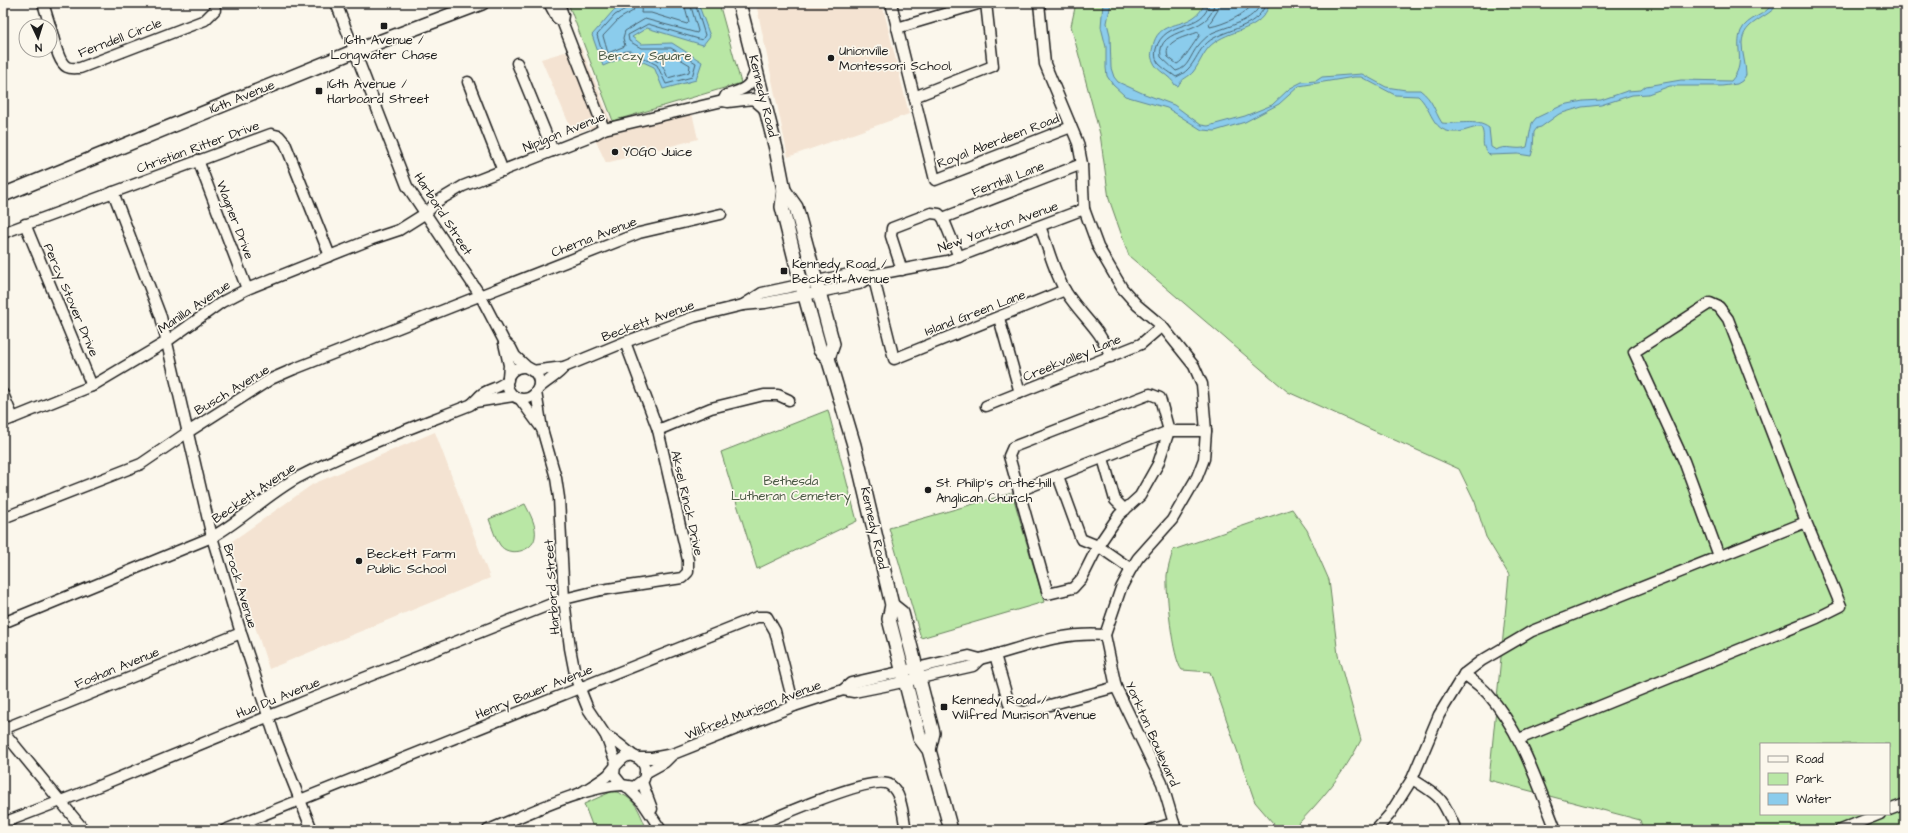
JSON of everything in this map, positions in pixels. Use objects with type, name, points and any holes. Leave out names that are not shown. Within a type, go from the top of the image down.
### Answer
[{"type":"main road","name":"16th Avenue","points":[[3,195],[354,51],[482,3]]},
{"type":"main road","name":"Kennedy Road","points":[[739,3],[767,111],[784,190],[782,207],[803,290],[820,350],[828,358],[854,445],[892,605],[889,619],[920,738],[929,750],[951,830]]},
{"type":"main road","name":"Kennedy Road","points":[[784,190],[796,207],[818,286],[833,344],[828,358]]},
{"type":"main road","name":"Kennedy Road","points":[[892,605],[902,613],[918,674],[933,733],[929,750]]},
{"type":"street","name":"Ferndell Circle","points":[[43,3],[48,18]]},
{"type":"street","name":"Ferndell Circle","points":[[58,55],[62,62],[68,67],[80,68],[157,37],[205,20],[215,10],[214,3]]},
{"type":"street","name":"Harbord Street","points":[[336,3],[407,186],[480,295],[504,341],[515,356],[531,370]]},
{"type":"street","points":[[549,3],[557,18],[562,21]]},
{"type":"street","points":[[559,3],[563,14],[562,21],[604,129]]},
{"type":"street","points":[[890,3],[914,97],[993,66],[986,3]]},
{"type":"street","points":[[897,28],[980,3]]},
{"type":"street","name":"Yorkton Boulevard","points":[[1039,3],[1045,64],[1080,150],[1084,209],[1098,247],[1115,279],[1137,305],[1162,326],[1194,366],[1202,384],[1206,431],[1204,459],[1197,477],[1172,520],[1138,558],[1131,569],[1121,588],[1106,635],[1116,687],[1162,783],[1175,826]]},
{"type":"street","points":[[517,63],[553,151]]},
{"type":"street","name":"Nipigon Avenue","points":[[723,101],[726,95],[740,91],[751,84],[756,68]]},
{"type":"street","points":[[468,82],[503,171]]},
{"type":"street","name":"Royal Aberdeen Road","points":[[914,97],[935,180],[1071,127]]},
{"type":"street","name":"Nipigon Avenue","points":[[426,213],[438,201],[463,186],[593,135],[604,129],[723,101],[728,102],[753,99],[767,111]]},
{"type":"street","name":"Christian Ritter Drive","points":[[3,233],[267,134],[274,134],[280,137],[285,143],[330,256]]},
{"type":"street","name":"Wagner Drive","points":[[198,160],[247,289]]},
{"type":"street","name":"Fernhill Lane","points":[[902,270],[890,236],[892,228],[931,213],[938,214],[943,218],[1082,164]]},
{"type":"street","name":"Brock Avenue","points":[[114,192],[161,317],[212,537],[241,633],[268,716],[298,800],[312,830]]},
{"type":"street","name":"New Yorkton Avenue","points":[[803,290],[818,286],[859,284],[873,275],[959,258],[1084,209]]},
{"type":"street","name":"Manilla Avenue","points":[[3,422],[92,386],[166,342],[222,302],[247,289],[399,230],[426,213]]},
{"type":"street","name":"Cherna Avenue","points":[[480,295],[639,234],[721,214]]},
{"type":"street","points":[[943,218],[959,258]]},
{"type":"street","name":"Percy Stover Drive","points":[[25,224],[92,386]]},
{"type":"street","points":[[1040,226],[1065,290],[1098,331],[1111,357]]},
{"type":"street","name":"Island Green Lane","points":[[873,275],[894,359],[999,318],[1065,290]]},
{"type":"street","name":"Beckett Avenue","points":[[531,370],[564,367],[625,342],[694,317],[744,305],[762,293],[803,290]]},
{"type":"street","name":"Busch Avenue","points":[[3,518],[141,464],[271,379],[480,295]]},
{"type":"street","points":[[1520,739],[1818,618],[1841,606],[1806,522],[1728,319],[1719,307],[1710,303],[1634,352],[1684,461],[1719,556]]},
{"type":"street","points":[[999,318],[1020,393]]},
{"type":"street","name":"Creekvalley Lane","points":[[986,406],[1141,344],[1162,326]]},
{"type":"street","name":"Harbord Street","points":[[504,341],[503,345],[509,365],[508,379]]},
{"type":"street","name":"Aksel Rinck Drive","points":[[564,600],[601,590],[682,578],[688,572],[688,560],[658,430],[625,342]]},
{"type":"street","name":"Beckett Avenue","points":[[536,391],[545,381],[562,371],[564,367]]},
{"type":"street","points":[[519,368],[531,370],[538,380],[536,391],[529,398],[516,397],[508,387],[508,379],[512,372],[519,368]]},
{"type":"street","name":"Beckett Avenue","points":[[475,402],[482,394],[503,385],[508,379]]},
{"type":"street","name":"Harbord Street","points":[[536,391],[542,428],[555,471],[559,498],[564,600],[570,648],[576,678],[588,709],[606,736],[616,765]]},
{"type":"street","points":[[3,394],[13,418]]},
{"type":"street","points":[[1150,394],[1160,398],[1169,431],[1158,464],[1140,496],[1119,515],[1098,546],[1082,578],[1073,588],[1048,594],[1009,456],[1013,447],[1150,394]]},
{"type":"street","points":[[658,430],[711,408],[764,395],[778,395],[789,400]]},
{"type":"street","name":"Harbord Street","points":[[516,397],[542,428]]},
{"type":"street","name":"Beckett Avenue","points":[[3,623],[212,537],[232,526],[295,479],[330,461],[475,402],[516,397]]},
{"type":"street","points":[[1019,491],[1169,431],[1206,431]]},
{"type":"street","points":[[1103,458],[1115,500],[1125,510]]},
{"type":"street","points":[[1058,476],[1081,539],[1098,546],[1131,569]]},
{"type":"street","points":[[1376,830],[1390,814],[1412,779],[1439,715],[1464,674],[1481,661],[1532,631],[1806,522]]},
{"type":"street","name":"Hua Du Avenue","points":[[3,824],[268,716],[564,600]]},
{"type":"street","name":"Henry Bauer Avenue","points":[[225,830],[757,617],[767,617],[775,631],[794,706]]},
{"type":"street","name":"Foshan Avenue","points":[[3,730],[241,633]]},
{"type":"street","name":"Wilfred Murison Avenue","points":[[636,758],[652,758],[673,754],[794,706],[843,690],[851,684],[973,666],[980,659],[1062,636],[1082,634],[1106,635]]},
{"type":"street","points":[[995,655],[1010,707],[1018,711],[1024,712],[1116,687]]},
{"type":"street","points":[[1464,674],[1487,692],[1520,739],[1556,830]]},
{"type":"street","points":[[3,730],[84,830]]},
{"type":"street","name":"Harbord Street","points":[[606,736],[612,738],[619,746],[636,758]]},
{"type":"street","name":"Wilfred Murison Avenue","points":[[644,778],[673,754]]},
{"type":"street","points":[[579,794],[607,775],[627,756],[636,758],[644,765],[644,778],[653,815]]},
{"type":"street","points":[[616,765],[614,775],[639,797],[653,815],[661,830]]},
{"type":"street","points":[[488,830],[579,794],[607,786],[637,786],[644,778]]},
{"type":"street","points":[[1412,779],[1441,798],[1456,830]]},
{"type":"street","points":[[746,830],[835,794],[862,785],[877,782],[888,783],[894,788],[899,798],[906,830]]},
{"type":"street","points":[[1890,810],[1905,804]]},
{"type":"street","points":[[1840,830],[1878,815]]},
{"type":"street","points":[[1150,830],[1175,826]]},
{"type":"shaded area","name":"Unionville Montessori School,","points":[[756,3],[882,3],[909,114],[788,157]]},
{"type":"shaded area","points":[[581,47],[612,124],[690,104],[698,139],[606,163],[590,128],[573,133],[541,59]]},
{"type":"shaded area","name":"Beckett Farm Public School","points":[[435,432],[490,578],[269,669],[228,544],[313,484]]},
{"type":"green space","name":"Berczy Square","points":[[568,3],[719,3],[741,83],[613,121]]},
{"type":"green space","points":[[1076,3],[1905,3],[1905,830],[1643,830],[1640,820],[1489,780],[1509,575],[1486,537],[1475,502],[1459,469],[1288,392],[1129,256],[1109,199],[1100,134],[1071,26]]},
{"type":"green space","name":"Bethesda Lutheran Cemetery","points":[[828,410],[857,521],[757,569],[721,452]]},
{"type":"green space","points":[[1012,493],[1044,602],[921,638],[889,528]]},
{"type":"green space","points":[[525,504],[533,520],[535,529],[535,537],[533,542],[530,546],[520,551],[514,552],[504,549],[498,542],[489,519]]},
{"type":"green space","points":[[1292,509],[1307,530],[1329,580],[1338,655],[1361,740],[1347,765],[1312,809],[1292,830],[1279,830],[1255,802],[1210,672],[1182,670],[1178,663],[1170,624],[1167,575],[1173,550]]},
{"type":"green space","points":[[613,791],[627,797],[632,801],[639,811],[647,830],[594,830],[584,804]]},
{"type":"water","points":[[630,3],[698,3],[710,36],[703,45],[647,28],[632,37],[641,44],[672,43],[702,62],[696,80],[663,89],[654,67],[628,55],[603,66],[592,35],[613,11]]},
{"type":"water","points":[[1103,3],[1111,3],[1107,23],[1110,35],[1111,68],[1114,77],[1118,82],[1174,105],[1201,125],[1208,126],[1245,116],[1272,105],[1289,89],[1302,82],[1316,81],[1322,77],[1362,74],[1386,87],[1406,90],[1420,90],[1431,102],[1442,123],[1478,123],[1484,125],[1489,128],[1491,147],[1496,150],[1500,148],[1527,147],[1532,123],[1536,118],[1563,105],[1583,101],[1601,100],[1627,91],[1641,90],[1646,86],[1681,80],[1731,81],[1738,68],[1739,38],[1744,26],[1752,19],[1766,11],[1773,3],[1779,3],[1769,13],[1751,25],[1743,36],[1742,47],[1746,75],[1742,81],[1737,84],[1722,86],[1670,86],[1648,94],[1632,95],[1601,105],[1582,107],[1559,114],[1541,127],[1537,128],[1534,132],[1531,156],[1518,154],[1490,155],[1483,145],[1483,131],[1481,127],[1457,132],[1446,131],[1440,128],[1436,123],[1423,101],[1418,96],[1395,95],[1361,77],[1299,86],[1279,104],[1245,122],[1215,131],[1202,130],[1167,108],[1125,96],[1113,85],[1107,76],[1106,47],[1101,27]]},
{"type":"water","points":[[1205,3],[1270,3],[1266,12],[1254,24],[1223,37],[1211,45],[1193,72],[1181,81],[1178,86],[1175,85],[1155,65],[1151,55],[1153,46],[1159,33],[1164,29],[1196,16]]},
{"type":"place","name":"16th Avenue / Longwater Chase","points":[[384,26]]},
{"type":"place","name":"Unionville Montessori School,","points":[[831,58]]},
{"type":"place","name":"16th Avenue / Harboard Street","points":[[319,91]]},
{"type":"place","name":"YOGO Juice","points":[[615,152]]},
{"type":"place","name":"Kennedy Road / Beckett Avenue","points":[[784,271]]},
{"type":"place","name":"St. Philip's on-the-hill Anglican Church","points":[[928,490]]},
{"type":"place","name":"Beckett Farm Public School","points":[[359,561]]},
{"type":"place","name":"Kennedy Road / Wilfred Murison Avenue","points":[[944,707]]}]
